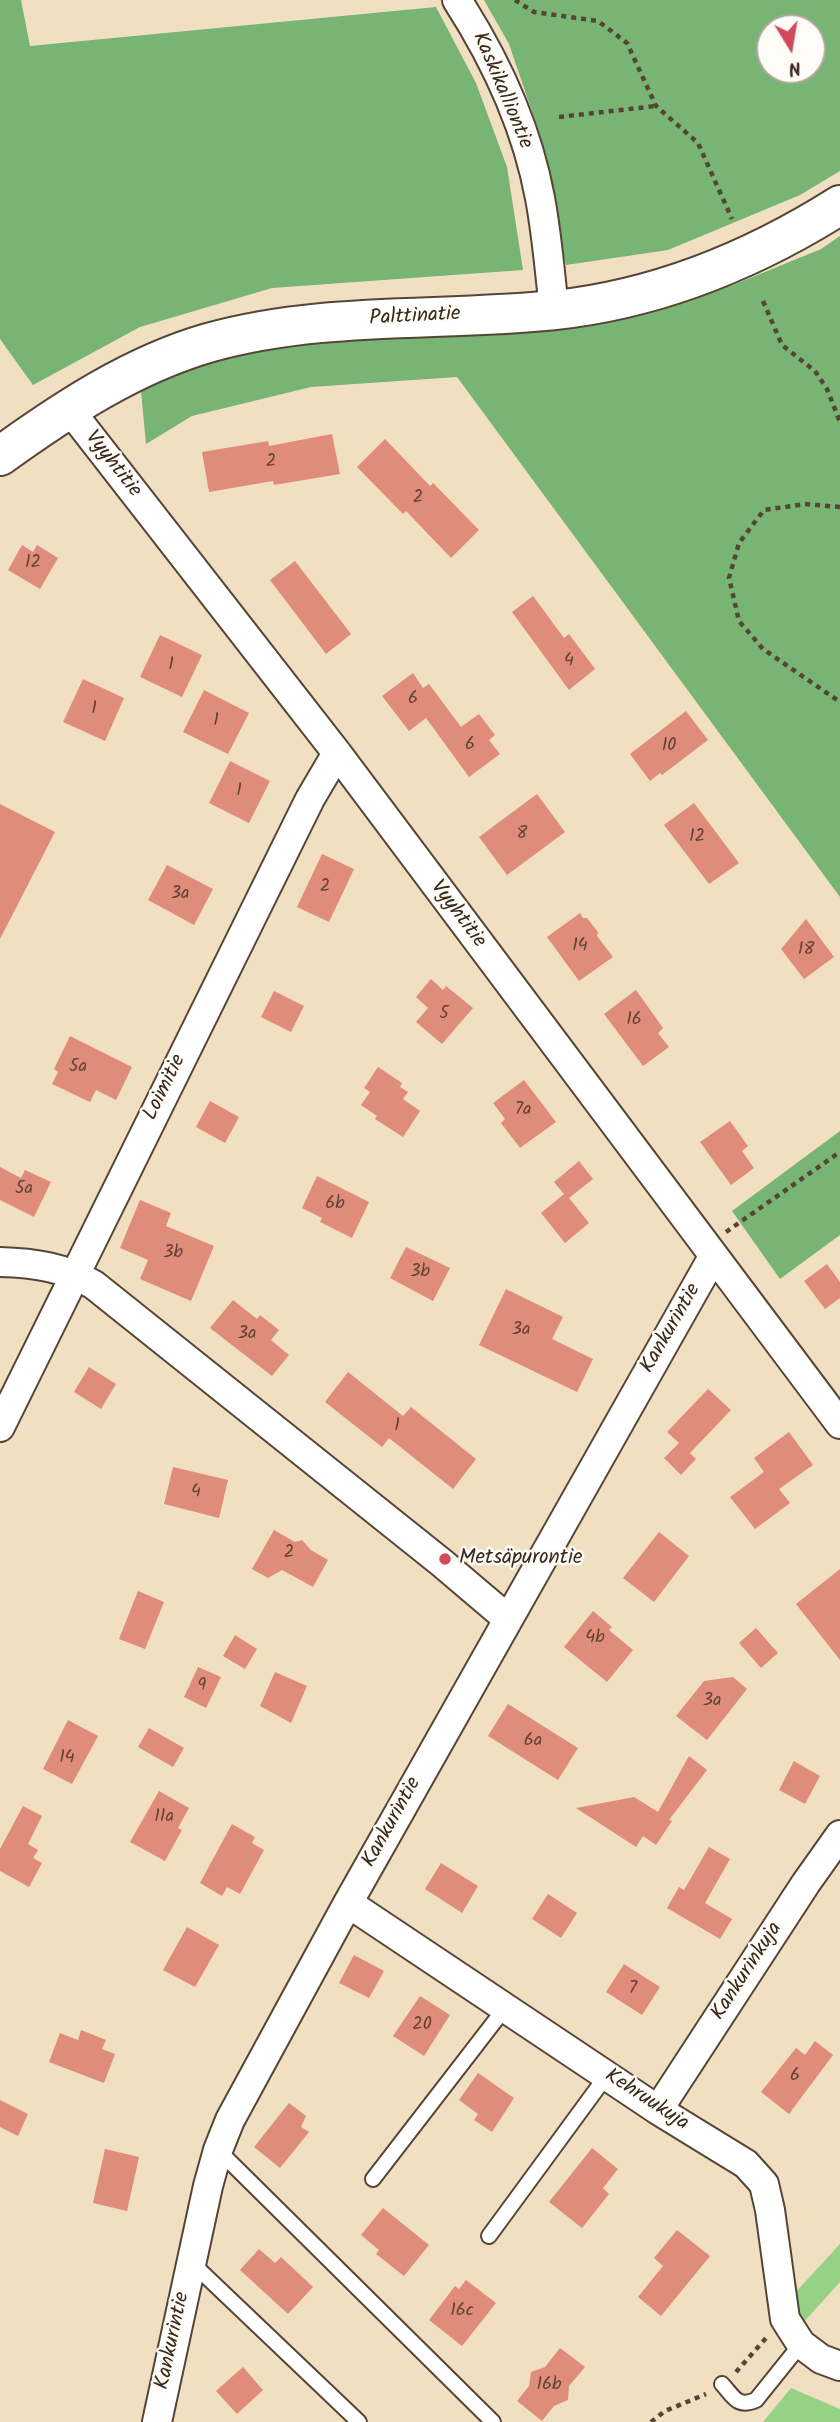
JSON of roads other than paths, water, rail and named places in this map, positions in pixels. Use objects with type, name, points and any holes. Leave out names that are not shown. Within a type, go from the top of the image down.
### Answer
[{"type":"street","name":"Kaskikalliontie","points":[[457,0],[477,31],[514,110],[530,158],[540,197],[554,310]]},
{"type":"street","name":"Palttinatie","points":[[0,456],[69,409],[158,360],[210,343],[285,327],[377,319],[554,310],[617,301],[670,287],[721,268],[809,225],[840,205]]},
{"type":"street","name":"Vyyhtitie","points":[[69,409],[337,752],[840,1424]]},
{"type":"street","name":"Loimitie","points":[[0,1427],[304,811],[337,752]]},
{"type":"street","name":"Kankurintie","points":[[157,2422],[218,2150],[230,2120],[348,1903],[713,1257]]},
{"type":"street","points":[[0,1262],[35,1263],[75,1273],[105,1293],[436,1558],[508,1619]]},
{"type":"street","name":"Kankurinkuja","points":[[658,2110],[840,1835]]},
{"type":"street","name":"Kehruukuja","points":[[348,1903],[658,2110],[746,2164],[764,2184],[785,2319],[801,2344],[821,2359],[840,2366]]},
{"type":"lane","points":[[373,2179],[505,2008]]},
{"type":"lane","points":[[489,2236],[607,2075]]},
{"type":"lane","points":[[218,2150],[493,2422]]},
{"type":"lane","points":[[191,2262],[359,2422]]},
{"type":"lane","points":[[722,2384],[740,2403],[756,2400],[801,2344]]},
{"type":"place","name":"Metsäpurontie","points":[[445,1559]]}]
